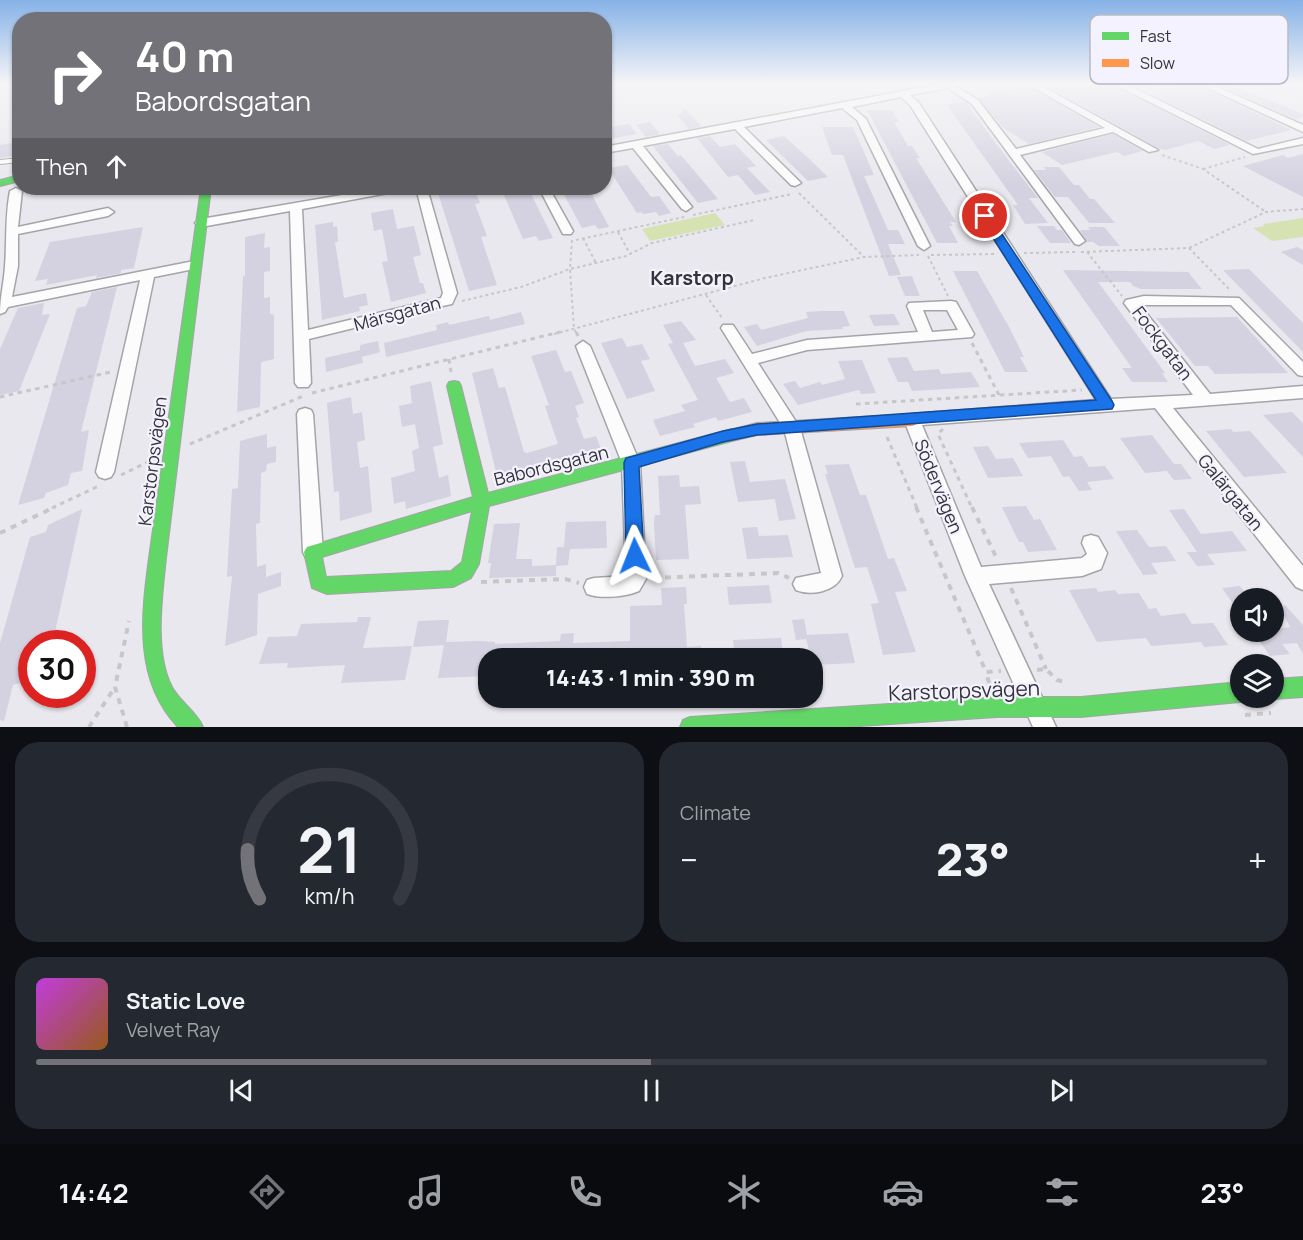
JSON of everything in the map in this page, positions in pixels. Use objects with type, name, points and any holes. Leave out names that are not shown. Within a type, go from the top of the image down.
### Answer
[{"type":"street","points":[[612,148],[771,118]]},
{"type":"street","points":[[860,118],[924,246]]},
{"type":"street","points":[[924,118],[1107,405]]},
{"type":"street","points":[[987,118],[1079,241]]},
{"type":"street","points":[[1094,118],[1153,150]]},
{"type":"street","points":[[1187,118],[1257,152],[1303,141]]},
{"type":"street","points":[[1278,118],[1303,129]]},
{"type":"street","points":[[737,124],[795,183]]},
{"type":"street","points":[[1014,153],[1114,129]]},
{"type":"street","points":[[636,144],[686,207]]},
{"type":"street","points":[[17,195],[11,232],[13,264],[2,306],[194,265]]},
{"type":"street","name":"Karstorpsvägen","points":[[182,724],[160,683],[154,660],[154,595],[170,451],[205,195]]},
{"type":"street","points":[[201,223],[359,195]]},
{"type":"street","name":"Märsgatan","points":[[302,336],[447,301],[450,293],[423,195]]},
{"type":"street","points":[[548,195],[567,231]]},
{"type":"street","points":[[296,206],[303,383]]},
{"type":"street","points":[[11,232],[108,212]]},
{"type":"street","points":[[105,472],[148,275]]},
{"type":"street","name":"Fockgatan","points":[[1206,400],[1131,303],[1144,300],[1234,302],[1303,372]]},
{"type":"street","points":[[750,360],[807,345],[927,337],[967,334],[951,304],[914,306],[927,337]]},
{"type":"street","points":[[728,328],[792,428],[832,576],[826,581],[803,584]]},
{"type":"street","points":[[583,346],[631,463],[636,579],[632,585],[594,587]]},
{"type":"street","points":[[454,386],[482,501]]},
{"type":"street","name":"Södervägen","points":[[1041,718],[975,576],[912,420],[1303,392]]},
{"type":"street","name":"Galärgatan","points":[[1160,403],[1303,581]]},
{"type":"street","points":[[305,414],[313,552],[318,582],[327,586],[453,579]]},
{"type":"street","name":"Babordsgatan","points":[[313,552],[482,501],[631,463],[723,436],[757,429],[912,420]]},
{"type":"street","name":"Babordsgatan","points":[[453,579],[465,572],[470,564],[482,501]]},
{"type":"street","points":[[975,576],[1088,565],[1094,563],[1096,554],[1091,543]]},
{"type":"street","points":[[1284,688],[1303,687]]},
{"type":"street","name":"Karstorpsvägen","points":[[690,727],[997,707],[1041,718],[1081,707],[1230,693]]},
{"type":"path","points":[[1153,150],[1176,161],[1203,169],[1266,212]]},
{"type":"path","points":[[1203,169],[1257,152]]},
{"type":"path","points":[[583,346],[574,329],[570,269],[572,240],[799,193],[864,257]]},
{"type":"path","points":[[1189,248],[1266,212],[1303,209]]},
{"type":"path","points":[[447,301],[462,301],[521,287],[570,269],[630,254],[652,243],[754,220]]},
{"type":"path","points":[[618,231],[630,254]]},
{"type":"path","points":[[583,238],[596,263]]},
{"type":"path","points":[[1079,241],[1119,293],[1131,303]]},
{"type":"path","points":[[924,246],[944,283],[951,304]]},
{"type":"path","points":[[706,295],[728,328]]},
{"type":"path","points":[[967,334],[999,395]]},
{"type":"path","points":[[0,398],[128,369]]},
{"type":"path","points":[[303,383],[305,414]]},
{"type":"path","points":[[856,404],[1097,390]]},
{"type":"path","points":[[880,422],[986,672]]},
{"type":"path","points":[[952,428],[944,429],[938,434],[942,446],[1004,573],[1047,669]]},
{"type":"path","points":[[0,533],[151,461]]},
{"type":"path","points":[[636,579],[778,573],[803,584]]},
{"type":"path","points":[[453,579],[475,582],[565,579],[594,587]]},
{"type":"path","points":[[89,727],[115,687]]},
{"type":"green space","points":[[715,213],[725,225],[650,241],[642,229]]},
{"type":"green space","points":[[1303,218],[1303,237],[1272,241],[1253,228],[1265,226],[1263,224]]},
{"type":"building","points":[[680,118],[693,118],[701,126],[689,129]]},
{"type":"building","points":[[871,118],[897,118],[899,122],[894,122],[908,146],[912,146],[920,158],[916,158],[956,222],[950,222],[953,226],[949,226],[958,243],[937,243]]},
{"type":"building","points":[[956,118],[977,118],[1038,198],[1029,198],[1048,223],[1025,224],[1013,205],[1018,205]]},
{"type":"building","points":[[995,118],[1083,118],[1099,127],[1029,144],[1002,127]]},
{"type":"building","points":[[1104,118],[1178,118],[1230,145],[1214,149],[1198,141],[1165,150]]},
{"type":"building","points":[[1200,118],[1266,118],[1291,130],[1246,141]]},
{"type":"building","points":[[650,122],[660,134],[646,137],[636,125]]},
{"type":"building","points":[[629,124],[637,134],[612,139],[612,127]]},
{"type":"building","points":[[822,127],[853,127],[874,175],[864,176],[888,230],[898,230],[905,244],[888,244],[901,275],[889,276],[843,155],[832,155]]},
{"type":"building","points":[[1113,134],[1143,151],[1124,156],[1117,152],[1062,165],[1042,152]]},
{"type":"building","points":[[710,136],[720,147],[735,144],[756,166],[747,168],[770,192],[755,195],[738,175],[728,177],[697,138]]},
{"type":"building","points":[[784,136],[828,177],[808,181],[766,140]]},
{"type":"building","points":[[12,143],[12,156],[0,158],[0,145]]},
{"type":"building","points":[[668,144],[678,156],[681,155],[718,199],[698,203],[653,146]]},
{"type":"building","points":[[1303,154],[1303,197],[1243,166],[1283,155],[1288,158]]},
{"type":"building","points":[[627,165],[651,197],[659,196],[671,213],[659,216],[656,212],[637,213],[612,174],[612,167]]},
{"type":"building","points":[[1044,167],[1059,167],[1074,185],[1079,185],[1090,199],[1094,199],[1115,223],[1089,223],[1068,197],[1055,197],[1034,170],[1046,170]]},
{"type":"building","points":[[439,195],[477,195],[480,203],[475,204],[487,236],[481,237],[497,285],[469,291]]},
{"type":"building","points":[[504,195],[532,195],[553,238],[539,241],[536,236],[523,239]]},
{"type":"building","points":[[564,195],[592,195],[609,227],[598,229],[595,225],[582,228]]},
{"type":"building","points":[[393,209],[397,229],[414,226],[421,255],[413,257],[420,283],[423,283],[426,293],[391,302],[382,262],[388,261],[382,229],[374,231],[371,213]]},
{"type":"building","points":[[333,222],[333,227],[337,226],[338,242],[335,242],[344,298],[366,293],[368,305],[359,307],[360,311],[322,320],[315,225]]},
{"type":"building","points":[[1037,226],[1054,226],[1057,230],[1062,230],[1071,243],[1050,243]]},
{"type":"building","points":[[143,227],[134,268],[96,278],[97,275],[46,285],[48,279],[35,281],[50,242]]},
{"type":"building","points":[[1088,227],[1104,227],[1120,246],[1099,246],[1093,242],[1087,242],[1080,230],[1090,230]]},
{"type":"building","points":[[265,233],[264,248],[270,247],[270,271],[264,272],[264,298],[270,297],[270,314],[274,316],[274,359],[261,362],[260,407],[237,412],[245,237]]},
{"type":"building","points":[[1297,247],[1303,250],[1303,265],[1281,252]]},
{"type":"building","points":[[1249,269],[1303,323],[1303,352],[1223,270]]},
{"type":"building","points":[[1063,270],[1188,272],[1202,289],[1141,289],[1130,282],[1098,282],[1165,373],[1162,373],[1168,382],[1132,382],[1122,368],[1132,368]]},
{"type":"building","points":[[953,271],[977,271],[1009,327],[1024,357],[1020,357],[1028,372],[1005,372]]},
{"type":"building","points":[[912,276],[920,296],[905,296],[897,277]]},
{"type":"building","points":[[117,287],[81,432],[89,430],[82,471],[71,473],[68,485],[46,493],[44,498],[18,505],[77,308],[86,306],[92,292]]},
{"type":"building","points":[[44,303],[42,315],[50,314],[19,391],[0,395],[0,349],[18,308]]},
{"type":"building","points":[[844,311],[850,326],[842,327],[843,329],[806,331],[757,346],[744,327],[757,324],[761,330],[808,318],[806,312]]},
{"type":"building","points":[[521,312],[525,324],[386,357],[384,343],[437,330],[436,325],[448,322],[449,325],[489,316],[490,320]]},
{"type":"building","points":[[894,314],[900,325],[874,326],[869,315]]},
{"type":"building","points":[[1237,317],[1288,373],[1215,374],[1208,366],[1195,366],[1156,318]]},
{"type":"building","points":[[681,321],[696,340],[683,343],[695,366],[725,359],[734,373],[716,378],[730,402],[744,398],[752,412],[718,421],[716,417],[693,424],[695,427],[660,436],[653,420],[685,411],[681,405],[698,400],[668,344],[673,343],[663,325]]},
{"type":"building","points":[[622,338],[627,347],[642,344],[650,359],[641,361],[655,391],[627,399],[601,343]]},
{"type":"building","points":[[378,341],[380,352],[362,357],[363,363],[326,372],[325,358],[360,350],[360,345]]},
{"type":"building","points":[[556,350],[565,372],[571,371],[584,403],[575,406],[579,417],[576,418],[584,439],[596,436],[603,454],[569,464],[567,458],[535,466],[537,472],[518,477],[516,471],[497,476],[472,373],[493,368],[499,388],[505,387],[524,452],[527,453],[558,444],[545,406],[549,405],[531,356]]},
{"type":"building","points":[[907,357],[914,371],[939,369],[941,374],[971,372],[980,387],[912,391],[908,382],[898,382],[887,358]]},
{"type":"building","points":[[862,360],[876,393],[861,394],[859,390],[798,405],[783,384],[795,381],[800,388],[820,382],[822,385],[845,379],[838,361]]},
{"type":"building","points":[[431,381],[443,444],[433,447],[439,478],[448,475],[451,496],[406,509],[405,501],[394,504],[391,478],[415,471],[412,451],[419,448],[415,424],[402,427],[399,406],[412,403],[410,386]]},
{"type":"building","points":[[351,397],[353,414],[362,412],[365,440],[357,442],[360,468],[368,466],[372,512],[340,521],[339,491],[334,492],[327,403]]},
{"type":"building","points":[[1292,412],[1303,423],[1303,457],[1263,415]]},
{"type":"building","points":[[1231,429],[1233,432],[1250,431],[1287,473],[1244,477],[1206,431]]},
{"type":"building","points":[[267,434],[267,448],[276,446],[276,462],[267,464],[266,471],[261,473],[260,523],[256,524],[257,567],[266,564],[266,577],[281,572],[281,586],[258,594],[257,635],[225,646],[232,576],[227,577],[232,489],[238,488],[240,441]]},
{"type":"building","points":[[1152,435],[1174,464],[1181,464],[1192,479],[1174,480],[1167,471],[1145,473],[1120,438]]},
{"type":"building","points":[[1063,440],[1074,457],[1082,456],[1089,467],[1105,466],[1114,479],[1087,482],[1092,490],[1079,491],[1069,476],[1063,477],[1051,456],[1028,458],[1019,443]]},
{"type":"building","points":[[988,446],[996,459],[1013,458],[1023,476],[988,478],[973,447]]},
{"type":"building","points":[[745,461],[750,482],[785,479],[796,519],[779,521],[775,499],[738,502],[730,462]]},
{"type":"building","points":[[849,464],[860,495],[866,495],[888,559],[894,558],[907,591],[895,592],[916,652],[883,655],[871,604],[879,603],[867,567],[855,568],[825,474],[828,474],[825,465]]},
{"type":"building","points":[[679,475],[680,487],[699,486],[701,504],[685,505],[689,559],[656,560],[654,524],[655,515],[660,515],[658,476]]},
{"type":"building","points":[[1026,506],[1034,520],[1040,519],[1057,550],[1028,552],[1023,542],[1019,542],[1002,507]]},
{"type":"building","points":[[82,509],[55,630],[18,630],[18,684],[13,685],[4,721],[0,720],[0,643],[30,537],[46,532],[48,525]]},
{"type":"building","points":[[1184,509],[1201,534],[1232,531],[1247,551],[1207,554],[1215,565],[1197,566],[1187,552],[1197,552],[1169,510]]},
{"type":"building","points":[[606,521],[607,548],[570,549],[568,565],[556,566],[556,576],[489,578],[491,563],[488,563],[494,524],[520,523],[516,559],[532,559],[532,566],[556,565],[557,547],[564,547],[566,522]]},
{"type":"building","points":[[757,527],[759,536],[788,535],[793,557],[747,559],[742,528]]},
{"type":"building","points":[[1137,530],[1149,547],[1166,546],[1176,561],[1151,563],[1158,574],[1143,575],[1116,531]]},
{"type":"building","points":[[769,585],[772,603],[729,605],[727,587]]},
{"type":"building","points":[[1240,586],[1242,588],[1230,588],[1230,600],[1222,588]]},
{"type":"building","points":[[686,587],[687,604],[684,604],[687,647],[701,646],[701,648],[478,648],[478,676],[438,678],[444,645],[413,647],[418,621],[441,620],[449,620],[446,642],[481,641],[495,642],[495,644],[560,641],[561,634],[574,633],[573,643],[630,641],[630,606],[662,605],[661,588]]},
{"type":"building","points":[[1096,588],[1098,592],[1115,590],[1118,594],[1139,593],[1149,609],[1156,608],[1161,616],[1185,613],[1192,624],[1213,623],[1228,645],[1204,647],[1201,642],[1151,646],[1146,638],[1097,642],[1069,590]]},
{"type":"building","points":[[1284,606],[1303,625],[1303,654],[1297,643],[1282,644],[1290,654],[1269,654],[1260,642],[1284,642],[1284,628],[1290,627],[1284,616]]},
{"type":"building","points":[[358,617],[371,617],[363,648],[412,646],[405,680],[341,683],[345,665],[287,668],[288,663],[259,664],[268,637],[297,636],[301,624],[357,622]]},
{"type":"building","points":[[804,619],[807,635],[848,633],[855,663],[823,665],[823,648],[808,648],[806,639],[796,640],[792,620]]},
{"type":"building","points":[[781,638],[782,648],[734,648],[733,640]]},
{"type":"traffic: fast","points":[[0,183],[12,180]]},
{"type":"traffic: fast","points":[[193,727],[172,705],[158,678],[154,658],[152,618],[157,558],[205,195]]},
{"type":"traffic: fast","points":[[454,386],[482,501],[470,564],[465,572],[453,579],[327,586],[318,582],[313,552],[482,501],[732,435]]},
{"type":"traffic: fast","points":[[1284,688],[1303,687]]},
{"type":"traffic: fast","points":[[690,727],[997,707],[1081,707],[1230,693]]},
{"type":"traffic: slow","points":[[732,435],[757,429],[912,420]]},
{"type":"district","name":"Karstorp","points":[[692,277]]},
{"type":"route","points":[[635,556],[631,463],[723,436],[757,429],[1107,405],[985,216]]}]
